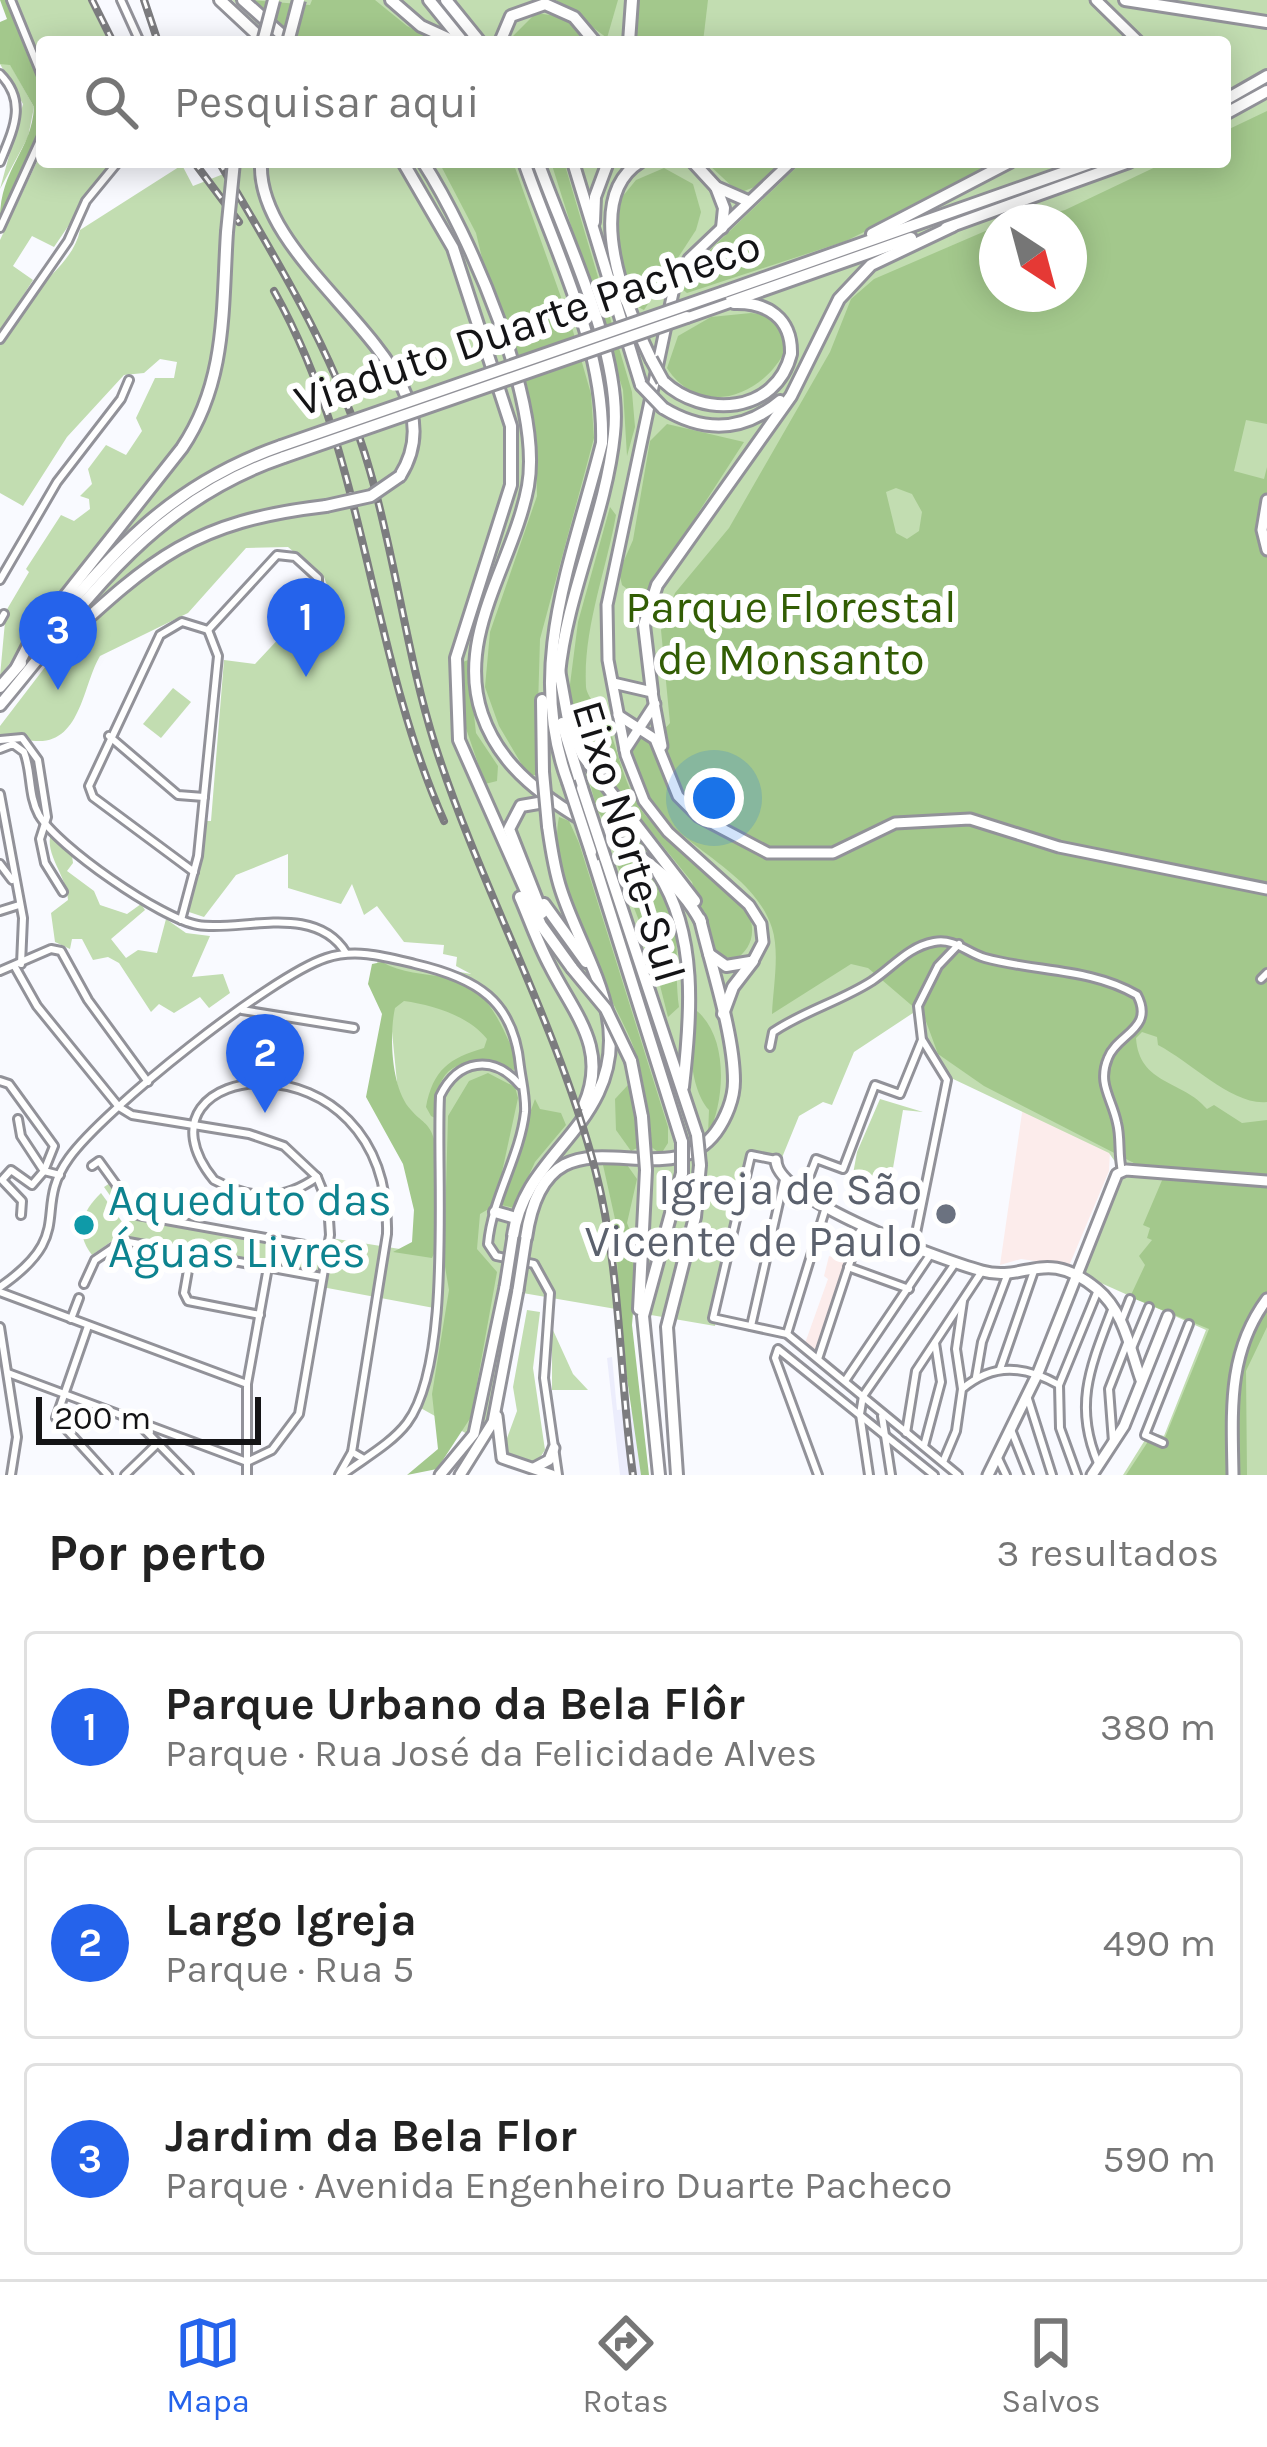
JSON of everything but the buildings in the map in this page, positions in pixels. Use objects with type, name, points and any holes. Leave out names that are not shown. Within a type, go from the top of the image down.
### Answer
[{"type":"highway","points":[[220,0],[258,36]]},
{"type":"highway","points":[[243,0],[282,36]]},
{"type":"highway","points":[[265,36],[274,0]]},
{"type":"highway","points":[[290,36],[299,0]]},
{"type":"highway","points":[[392,0],[421,26],[445,36]]},
{"type":"highway","points":[[429,0],[456,36]]},
{"type":"highway","points":[[446,0],[476,36]]},
{"type":"highway","points":[[629,36],[632,0]]},
{"type":"highway","points":[[1125,0],[1267,22]]},
{"type":"highway","points":[[503,36],[512,16],[544,4],[574,16],[590,36]]},
{"type":"highway","points":[[1231,97],[1267,76]]},
{"type":"highway","points":[[1231,111],[1267,91]]},
{"type":"highway","points":[[0,705],[21,671],[32,638],[182,448],[202,414],[220,350],[233,168]]},
{"type":"highway","points":[[0,687],[168,550],[236,521],[371,496],[400,476],[414,430],[395,377],[363,328],[282,238],[265,202],[261,168]]},
{"type":"highway","points":[[406,168],[453,248],[505,398],[513,464],[506,502],[456,658],[454,713],[481,799],[546,960],[592,1045],[589,1094],[554,1152]]},
{"type":"highway","points":[[426,168],[467,243],[520,388],[530,430],[523,507],[482,622],[475,662],[481,710],[498,749],[523,780],[653,864],[677,885],[701,922]]},
{"type":"highway","name":"Eixo Norte-Sul","points":[[526,168],[594,361],[603,406],[602,443],[549,714],[682,1142],[682,1173],[643,1316],[659,1475]]},
{"type":"highway","name":"Eixo Norte-Sul","points":[[540,168],[606,360],[615,401],[610,458],[554,672],[561,718],[697,1135],[700,1165],[695,1217],[667,1327],[676,1475]]},
{"type":"highway","points":[[575,168],[641,385],[663,408],[711,427],[740,425],[778,404],[809,362]]},
{"type":"highway","points":[[595,242],[595,197],[606,168]]},
{"type":"highway","points":[[634,168],[614,187],[608,218],[651,359],[664,381],[694,403],[725,406],[758,397],[782,373],[791,343],[780,317],[757,304],[721,301]]},
{"type":"highway","points":[[698,168],[716,188],[724,208],[722,228]]},
{"type":"highway","points":[[797,266],[926,208],[999,168]]},
{"type":"highway","points":[[797,266],[1076,168]]},
{"type":"highway","points":[[653,698],[644,626],[657,585],[791,396],[833,309],[858,275],[897,250],[953,226],[1112,168]]},
{"type":"highway","points":[[716,188],[748,201]]},
{"type":"highway","name":"Viaduto Duarte Pacheco","points":[[21,671],[157,524],[224,480],[283,451],[953,226]]},
{"type":"highway","name":"Viaduto Duarte Pacheco","points":[[721,301],[797,266]]},
{"type":"highway","points":[[506,502],[523,507]]},
{"type":"highway","points":[[466,617],[482,622]]},
{"type":"highway","points":[[520,1237],[516,1218],[527,1186],[592,1104],[607,1068],[611,1036],[602,987],[561,891],[548,826],[541,712],[554,672]]},
{"type":"highway","points":[[520,1237],[548,1179],[583,1156],[670,1160],[688,1156],[709,1142],[730,1106],[734,1083],[701,922],[687,886],[583,756],[554,672]]},
{"type":"highway","points":[[481,799],[547,936],[606,1009],[631,1061],[643,1117],[646,1171],[638,1340],[645,1365]]},
{"type":"highway","points":[[554,802],[526,802],[510,820],[510,840],[572,968]]},
{"type":"highway","points":[[653,864],[678,906],[688,946],[683,1090]]},
{"type":"highway","points":[[532,886],[602,987]]},
{"type":"highway","points":[[705,951],[725,966],[738,968],[753,961]]},
{"type":"highway","points":[[722,1019],[733,987],[753,961]]},
{"type":"highway","points":[[495,1212],[516,1218]]},
{"type":"street","points":[[11,0],[36,61]]},
{"type":"street","points":[[121,0],[137,36]]},
{"type":"street","points":[[1096,0],[1133,36]]},
{"type":"street","points":[[0,74],[11,87],[17,112],[0,162]]},
{"type":"street","points":[[0,228],[36,149]]},
{"type":"street","points":[[0,339],[68,241],[86,201],[113,168]]},
{"type":"street","points":[[753,961],[763,942],[761,924],[644,801],[618,715],[607,605],[657,351],[681,270],[784,168]]},
{"type":"street","points":[[0,580],[57,482],[121,399],[129,380]]},
{"type":"street","points":[[1267,500],[1262,530],[1267,550]]},
{"type":"street","points":[[208,630],[277,555],[295,557],[318,578],[318,597],[304,615]]},
{"type":"street","points":[[194,872],[93,797],[92,774],[160,635],[182,622],[208,630]]},
{"type":"street","points":[[181,920],[194,872],[218,656],[208,630]]},
{"type":"street","points":[[613,683],[653,698]]},
{"type":"street","points":[[625,750],[653,698]]},
{"type":"street","points":[[653,698],[666,767]]},
{"type":"street","points":[[618,715],[655,739],[678,796],[698,816],[768,853],[833,853],[895,823],[970,819],[1059,847],[1267,889]]},
{"type":"street","points":[[109,736],[178,795],[204,796]]},
{"type":"street","points":[[0,744],[13,744],[24,752],[34,805],[45,824],[141,901],[181,920],[214,926],[286,921],[323,935],[346,953],[462,975],[484,988],[512,1024],[525,1114],[488,1240],[493,1254],[534,1264],[547,1282],[544,1378],[555,1475],[502,1458],[496,1406]]},
{"type":"street","points":[[0,794],[4,848],[19,905],[18,966],[37,1006],[119,1107],[132,1115],[269,1139],[302,1159],[317,1177],[331,1220],[299,1414],[272,1450],[247,1462],[8,1373]]},
{"type":"street","points":[[45,824],[39,830],[45,863],[63,892]]},
{"type":"street","points":[[0,864],[13,880]]},
{"type":"street","points":[[0,911],[19,905]]},
{"type":"street","points":[[770,1047],[773,1032],[872,981],[911,949],[943,940],[993,960],[1116,983],[1139,998],[1138,1025],[1113,1047],[1103,1080],[1117,1123],[1122,1171],[1037,1373],[988,1475]]},
{"type":"street","points":[[914,1244],[947,1080],[922,1040],[918,1006],[938,966],[959,944]]},
{"type":"street","points":[[0,971],[51,949],[62,951],[93,1007],[148,1082]]},
{"type":"street","points":[[247,1384],[0,1289],[34,1260],[54,1220],[60,1175],[90,1133],[242,1010],[297,972],[346,953]]},
{"type":"street","points":[[242,1010],[354,1028]]},
{"type":"street","points":[[803,1193],[816,1159],[842,1169],[875,1085],[900,1094],[922,1040]]},
{"type":"street","points":[[340,1475],[406,1424],[423,1378],[441,1258],[440,1096],[448,1081],[472,1064],[488,1063],[522,1088]]},
{"type":"street","points":[[4,1082],[54,1146],[32,1185],[11,1170],[2,1180],[22,1201],[21,1216]]},
{"type":"street","points":[[317,1177],[292,1193],[269,1198],[226,1186],[200,1160],[197,1126],[212,1098],[238,1082],[285,1083],[320,1099],[345,1120],[376,1167],[388,1209],[385,1258],[352,1452],[340,1475]]},
{"type":"street","points":[[18,1119],[21,1136],[44,1171],[60,1175]]},
{"type":"street","points":[[958,1475],[788,1334],[713,1318],[751,1155],[776,1160],[784,1180],[826,1208],[930,1254],[982,1271],[1037,1265],[1076,1275],[1114,1306],[1141,1380],[1162,1390]]},
{"type":"street","points":[[92,1166],[99,1161],[138,1215],[327,1250]]},
{"type":"street","points":[[1122,1171],[1267,1181]]},
{"type":"street","points":[[751,1326],[784,1180]]},
{"type":"street","points":[[788,1334],[826,1208]]},
{"type":"street","points":[[818,1359],[862,1226]]},
{"type":"street","points":[[440,1475],[474,1434],[520,1237]]},
{"type":"street","points":[[460,1475],[488,1436],[496,1406],[518,1290],[520,1237]]},
{"type":"street","points":[[84,1284],[94,1260],[123,1241],[322,1277]]},
{"type":"street","points":[[191,1253],[184,1293],[188,1301],[260,1315]]},
{"type":"street","points":[[845,1381],[930,1254]]},
{"type":"street","points":[[868,1475],[860,1414],[863,1396],[956,1262]]},
{"type":"street","points":[[999,1370],[1037,1265]]},
{"type":"street","points":[[247,1475],[247,1384],[268,1267]]},
{"type":"street","points":[[848,1267],[909,1289]]},
{"type":"street","points":[[976,1377],[982,1342],[1008,1269]]},
{"type":"street","points":[[906,1433],[916,1371],[982,1271]]},
{"type":"street","points":[[1077,1475],[1060,1428],[1059,1385],[1099,1290]]},
{"type":"street","points":[[70,1319],[79,1298]]},
{"type":"street","points":[[943,1462],[956,1431],[962,1389],[956,1348],[964,1298]]},
{"type":"street","points":[[1121,1322],[1130,1299]]},
{"type":"street","points":[[1233,1475],[1232,1392],[1237,1358],[1267,1299]]},
{"type":"street","points":[[1095,1470],[1082,1408],[1087,1375],[1114,1306]]},
{"type":"street","points":[[1112,1442],[1109,1389],[1149,1306]]},
{"type":"street","points":[[1095,1470],[1135,1396],[1168,1316]]},
{"type":"street","points":[[1163,1443],[1145,1435],[1189,1324]]},
{"type":"street","points":[[88,1326],[57,1424],[108,1475]]},
{"type":"street","points":[[0,1327],[17,1437],[11,1475]]},
{"type":"street","points":[[924,1447],[941,1382],[935,1340]]},
{"type":"street","points":[[818,1475],[776,1350],[788,1353],[934,1475]]},
{"type":"street","points":[[962,1389],[976,1377],[999,1370],[1037,1373],[1059,1385]]},
{"type":"street","points":[[1027,1394],[1052,1475]]},
{"type":"street","points":[[1135,1396],[1156,1405]]},
{"type":"street","points":[[881,1412],[891,1475]]},
{"type":"street","points":[[135,1420],[189,1475]]},
{"type":"street","points":[[1010,1429],[1029,1475]]},
{"type":"street","points":[[125,1475],[158,1443]]},
{"type":"street","points":[[525,1469],[544,1464],[554,1448]]},
{"type":"street","points":[[352,1452],[364,1459]]},
{"type":"street","points":[[997,1456],[1006,1475]]},
{"type":"shaded area","points":[[1023,1106],[1110,1151],[1109,1171],[1069,1266],[1021,1259],[1000,1265]]},
{"type":"shaded area","points":[[829,1256],[847,1261],[817,1356],[804,1346],[828,1279],[824,1276]]},
{"type":"shaded area","points":[[612,1357],[617,1410],[634,1408],[643,1475],[620,1475],[607,1358]]},
{"type":"green space","points":[[0,0],[7,0],[36,69],[36,140],[0,219],[5,186],[28,136],[34,107],[10,65],[0,64],[0,22],[7,19]]},
{"type":"green space","points":[[17,0],[88,0],[106,36],[36,36],[36,48]]},
{"type":"green space","name":"Parque Florestal de Monsanto","points":[[232,0],[1267,0],[1267,1475],[1123,1475],[1150,1432],[1164,1436],[1206,1330],[1083,1275],[1123,1173],[1109,1153],[949,1077],[925,1045],[916,1011],[854,1052],[832,1105],[823,1102],[799,1116],[781,1160],[757,1151],[745,1160],[715,1326],[511,1291],[489,1416],[478,1440],[417,1406],[434,1308],[322,1287],[323,1277],[127,1243],[130,1224],[104,1187],[113,1181],[138,1213],[328,1248],[330,1238],[419,1252],[422,1231],[404,1154],[389,1001],[374,991],[378,957],[471,974],[456,966],[457,957],[443,954],[444,945],[404,942],[377,906],[364,915],[352,884],[341,904],[288,888],[288,854],[236,875],[204,917],[189,912],[205,821],[211,821],[224,660],[255,664],[298,618],[314,630],[331,611],[322,603],[328,588],[324,577],[288,547],[246,548],[188,613],[100,656],[72,723],[63,733],[36,741],[0,734],[0,726],[52,658],[108,610],[73,582],[0,676],[6,611],[61,515],[74,521],[90,509],[89,499],[80,496],[92,484],[88,469],[106,445],[126,455],[142,431],[136,418],[155,378],[174,378],[177,362],[160,359],[144,373],[124,375],[67,437],[23,506],[0,493],[0,342],[15,312],[65,260],[80,230],[177,168],[184,168],[193,186],[226,173],[227,168],[1231,168],[1231,36],[258,36],[260,27]]},
{"type":"green space","points":[[250,0],[310,5],[312,0],[375,0],[427,36],[293,36]]},
{"type":"green space","points":[[556,0],[618,0],[604,36]]},
{"type":"green space","points":[[639,0],[708,0],[704,36],[636,36]]},
{"type":"green space","points":[[536,13],[564,17],[580,36],[513,36]]},
{"type":"green space","points":[[0,64],[10,64],[34,107],[28,137],[0,189],[23,104]]},
{"type":"green space","points":[[1267,111],[1267,424],[1246,420],[1234,471],[1264,479],[1267,467],[1267,1102],[1226,1090],[1158,1045],[1157,1037],[1142,1032],[1136,1038],[1139,1053],[1153,1073],[1207,1109],[1214,1105],[1242,1123],[1267,1120],[1267,1327],[1246,1371],[1247,1475],[1126,1475],[1149,1440],[1162,1445],[1209,1329],[1130,1297],[1145,1265],[1139,1256],[1152,1240],[1147,1238],[1150,1228],[1143,1225],[1163,1178],[984,1086],[938,1054],[924,1016],[868,968],[851,964],[772,1014],[774,938],[759,903],[741,882],[673,826],[653,805],[638,778],[630,746],[670,723],[661,630],[675,593],[729,528],[830,352],[851,299],[874,279],[979,234],[979,312],[1087,312],[1087,204],[1078,204],[1153,168],[1231,168],[1231,128]],"holes":[[[896,488],[912,494],[922,512],[919,531],[907,539],[896,533],[886,492]]]},
{"type":"green space","points":[[36,164],[36,168],[108,168],[54,247],[32,236],[13,266],[33,280],[0,332],[0,240]]},
{"type":"green space","points":[[442,168],[515,168],[591,394],[594,438],[540,639],[536,775],[528,775],[499,726],[485,687],[490,632],[537,496],[536,457],[524,393],[497,320],[476,233]]},
{"type":"green space","points":[[553,168],[566,168],[632,392],[635,427],[627,456],[623,390]]},
{"type":"green space","points":[[664,168],[693,184],[701,212],[696,230],[644,310],[634,305],[619,261],[614,207],[636,180]]},
{"type":"green space","points":[[712,168],[775,168],[757,186],[739,193]]},
{"type":"green space","points":[[796,168],[992,168],[846,241],[687,293],[682,289],[709,251]]},
{"type":"green space","points":[[751,313],[775,324],[786,349],[776,366],[747,390],[713,397],[696,393],[667,368],[678,336],[711,317]]},
{"type":"green space","points":[[667,424],[744,442],[647,592],[636,596],[622,585],[619,572],[633,540],[650,441]]},
{"type":"green space","points":[[610,507],[616,515],[592,622],[587,692],[606,720],[642,811],[751,921],[749,944],[734,960],[717,953],[710,941],[692,882],[594,761],[601,789],[655,857],[607,825],[597,810],[568,700],[578,622]]},
{"type":"green space","points":[[468,660],[476,733],[498,766],[497,781],[485,784],[459,708],[463,662]]},
{"type":"green space","points":[[173,688],[191,702],[161,738],[143,724]]},
{"type":"green space","points":[[559,817],[569,821],[579,843],[668,1127],[668,1143],[661,1154],[650,1146],[634,1049],[569,899],[557,842]]},
{"type":"green space","points":[[51,833],[71,849],[73,863],[67,871],[94,891],[100,905],[127,914],[141,904],[145,910],[111,939],[126,958],[138,950],[157,953],[166,919],[186,933],[210,936],[192,977],[223,974],[230,993],[209,1008],[200,997],[174,1013],[159,1004],[151,1012],[119,963],[108,957],[93,960],[82,939],[72,939],[70,949],[55,942],[51,913],[68,900],[51,849]]},
{"type":"green space","points":[[619,850],[660,887],[675,920],[679,1007],[668,1017],[652,954],[613,854]]},
{"type":"green space","points":[[382,962],[473,988],[492,1009],[518,1061],[514,1070],[469,1063],[447,1072],[436,1098],[435,1118],[426,1107],[438,1075],[452,1061],[484,1048],[487,1039],[471,1024],[438,1009],[404,1001],[395,1008],[392,1047],[399,1089],[434,1139],[438,1245],[432,1258],[393,1252],[412,1242],[414,1210],[403,1164],[366,1097],[382,1014],[368,984],[372,964]]},
{"type":"green space","points":[[697,1011],[715,1037],[721,1070],[718,1105],[708,1135],[709,1110],[698,1090],[692,1062]]},
{"type":"green space","points":[[488,1073],[515,1087],[518,1098],[502,1172],[508,1174],[535,1099],[540,1109],[561,1113],[566,1125],[535,1162],[514,1208],[497,1204],[480,1214],[477,1249],[497,1272],[471,1417],[437,1469],[407,1475],[438,1449],[432,1394],[449,1290],[444,1261],[448,1116],[469,1081]]},
{"type":"green space","points":[[628,1085],[634,1095],[637,1148],[631,1151],[616,1130],[615,1099]]},
{"type":"green space","points":[[880,1099],[923,1112],[903,1110],[888,1197],[858,1186],[849,1196],[857,1152]]},
{"type":"green space","points":[[625,1162],[637,1179],[627,1223],[638,1252],[632,1325],[649,1475],[641,1475],[621,1337],[615,1219],[603,1165]]},
{"type":"green space","points":[[101,1193],[128,1230],[92,1255],[83,1238],[83,1222]]},
{"type":"green space","points":[[527,1310],[540,1312],[533,1368],[545,1450],[537,1462],[522,1464],[503,1449],[517,1411],[513,1387]]},
{"type":"green space","points":[[552,1328],[573,1374],[588,1390],[552,1390]]},
{"type":"railway","points":[[92,0],[110,36]]},
{"type":"railway","points":[[144,0],[156,36]]},
{"type":"railway","points":[[198,168],[239,222]]},
{"type":"railway","points":[[223,168],[305,312],[357,430],[435,745],[579,1114],[610,1244],[633,1475]]},
{"type":"railway","points":[[274,291],[305,354],[329,420],[398,689],[444,821]]},
{"type":"place","name":"Parque Urbano da Bela Flôr","points":[[306,677]]},
{"type":"place","name":"Jardim da Bela Flor","points":[[58,690]]},
{"type":"place","name":"Largo Igreja","points":[[265,1113]]},
{"type":"place","name":"Igreja de São Vicente de Paulo","points":[[946,1214]]},
{"type":"place","name":"Aqueduto das Águas Livres","points":[[84,1225]]}]
